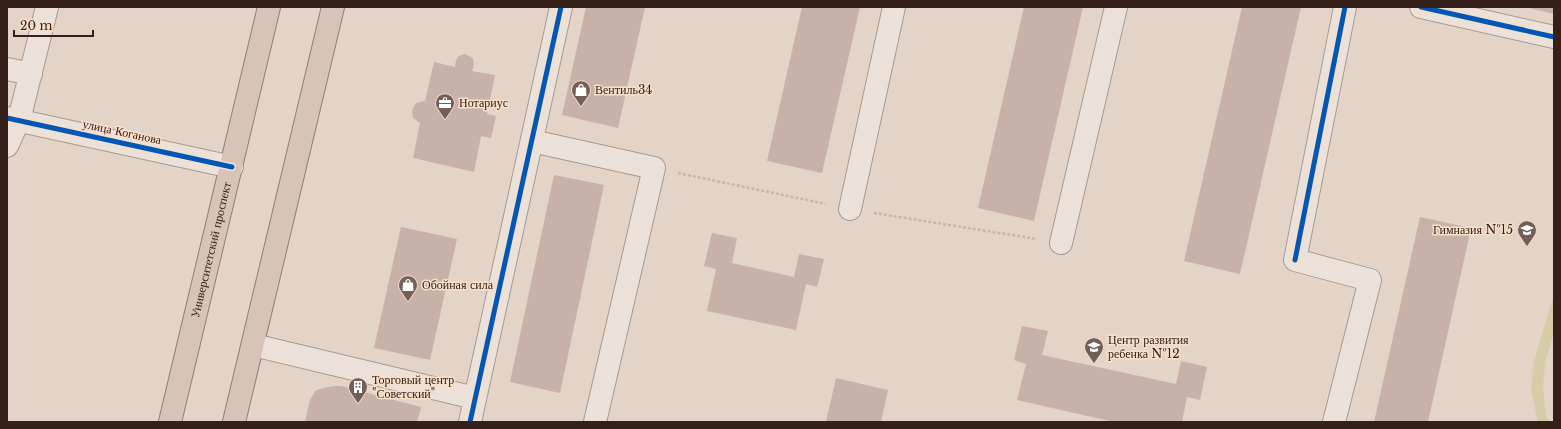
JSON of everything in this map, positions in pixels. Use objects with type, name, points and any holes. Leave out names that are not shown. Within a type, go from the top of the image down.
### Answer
[{"type":"highway","name":"Университетский проспект","points":[[170,422],[269,7]]},
{"type":"highway","points":[[234,422],[333,7]]},
{"type":"street","points":[[7,146],[13,119],[31,74],[47,7]]},
{"type":"street","points":[[470,422],[561,7]]},
{"type":"street","points":[[850,209],[894,7]]},
{"type":"street","points":[[1061,243],[1116,7]]},
{"type":"street","points":[[1334,422],[1370,280],[1295,260],[1345,7]]},
{"type":"street","points":[[1421,7],[1554,37]]},
{"type":"street","points":[[7,69],[31,74]]},
{"type":"street","name":"улица Коганова","points":[[13,119],[232,167]]},
{"type":"street","points":[[532,141],[654,168],[595,422]]},
{"type":"street","points":[[253,345],[475,398]]},
{"type":"shaded area","points":[[1554,294],[1554,332],[1545,363],[1543,389],[1546,416],[1550,422],[1538,422],[1531,390],[1534,361]]},
{"type":"building","points":[[586,7],[645,7],[618,128],[562,115]]},
{"type":"building","points":[[802,7],[860,7],[822,173],[767,161]]},
{"type":"building","points":[[1024,7],[1083,7],[1034,221],[978,208]]},
{"type":"building","points":[[1242,7],[1301,7],[1240,274],[1184,261]]},
{"type":"building","points":[[1554,7],[1554,14],[1529,8]]},
{"type":"building","points":[[465,54],[473,58],[474,65],[472,71],[495,75],[487,114],[496,116],[491,138],[481,136],[474,172],[413,158],[420,123],[413,118],[412,110],[416,103],[425,101],[434,62],[455,67],[456,60],[459,56]]},
{"type":"building","points":[[554,175],[604,185],[560,393],[510,382]]},
{"type":"building","points":[[1420,217],[1471,228],[1428,422],[1374,422]]},
{"type":"building","points":[[401,227],[457,239],[430,360],[374,348]]},
{"type":"building","points":[[712,233],[737,238],[732,263],[794,277],[799,254],[824,259],[817,287],[806,284],[796,330],[707,311],[716,269],[704,266]]},
{"type":"building","points":[[1022,326],[1048,331],[1042,355],[1176,384],[1181,361],[1207,367],[1200,400],[1187,397],[1182,422],[1114,422],[1017,400],[1026,364],[1014,360]]},
{"type":"building","points":[[836,378],[888,390],[881,422],[826,422]]},
{"type":"building","name":"Торговый центр \"Советский\"","points":[[333,386],[341,386],[421,407],[417,422],[305,422],[310,400],[316,390]]},
{"type":"cycle path","points":[[470,422],[561,7]]},
{"type":"cycle path","points":[[1295,260],[1345,7]]},
{"type":"cycle path","points":[[1421,7],[1554,37]]},
{"type":"cycle path","points":[[7,118],[232,167]]},
{"type":"place","name":"Вентиль34","points":[[581,107]]},
{"type":"place","name":"Нотариус","points":[[445,120]]},
{"type":"place","name":"Гимназия №15","points":[[1527,247]]},
{"type":"place","name":"Обойная сила","points":[[408,302]]},
{"type":"place","name":"Центр развития ребенка №12","points":[[1094,364]]},
{"type":"place","name":"Торговый центр \"Советский\"","points":[[358,404]]}]
